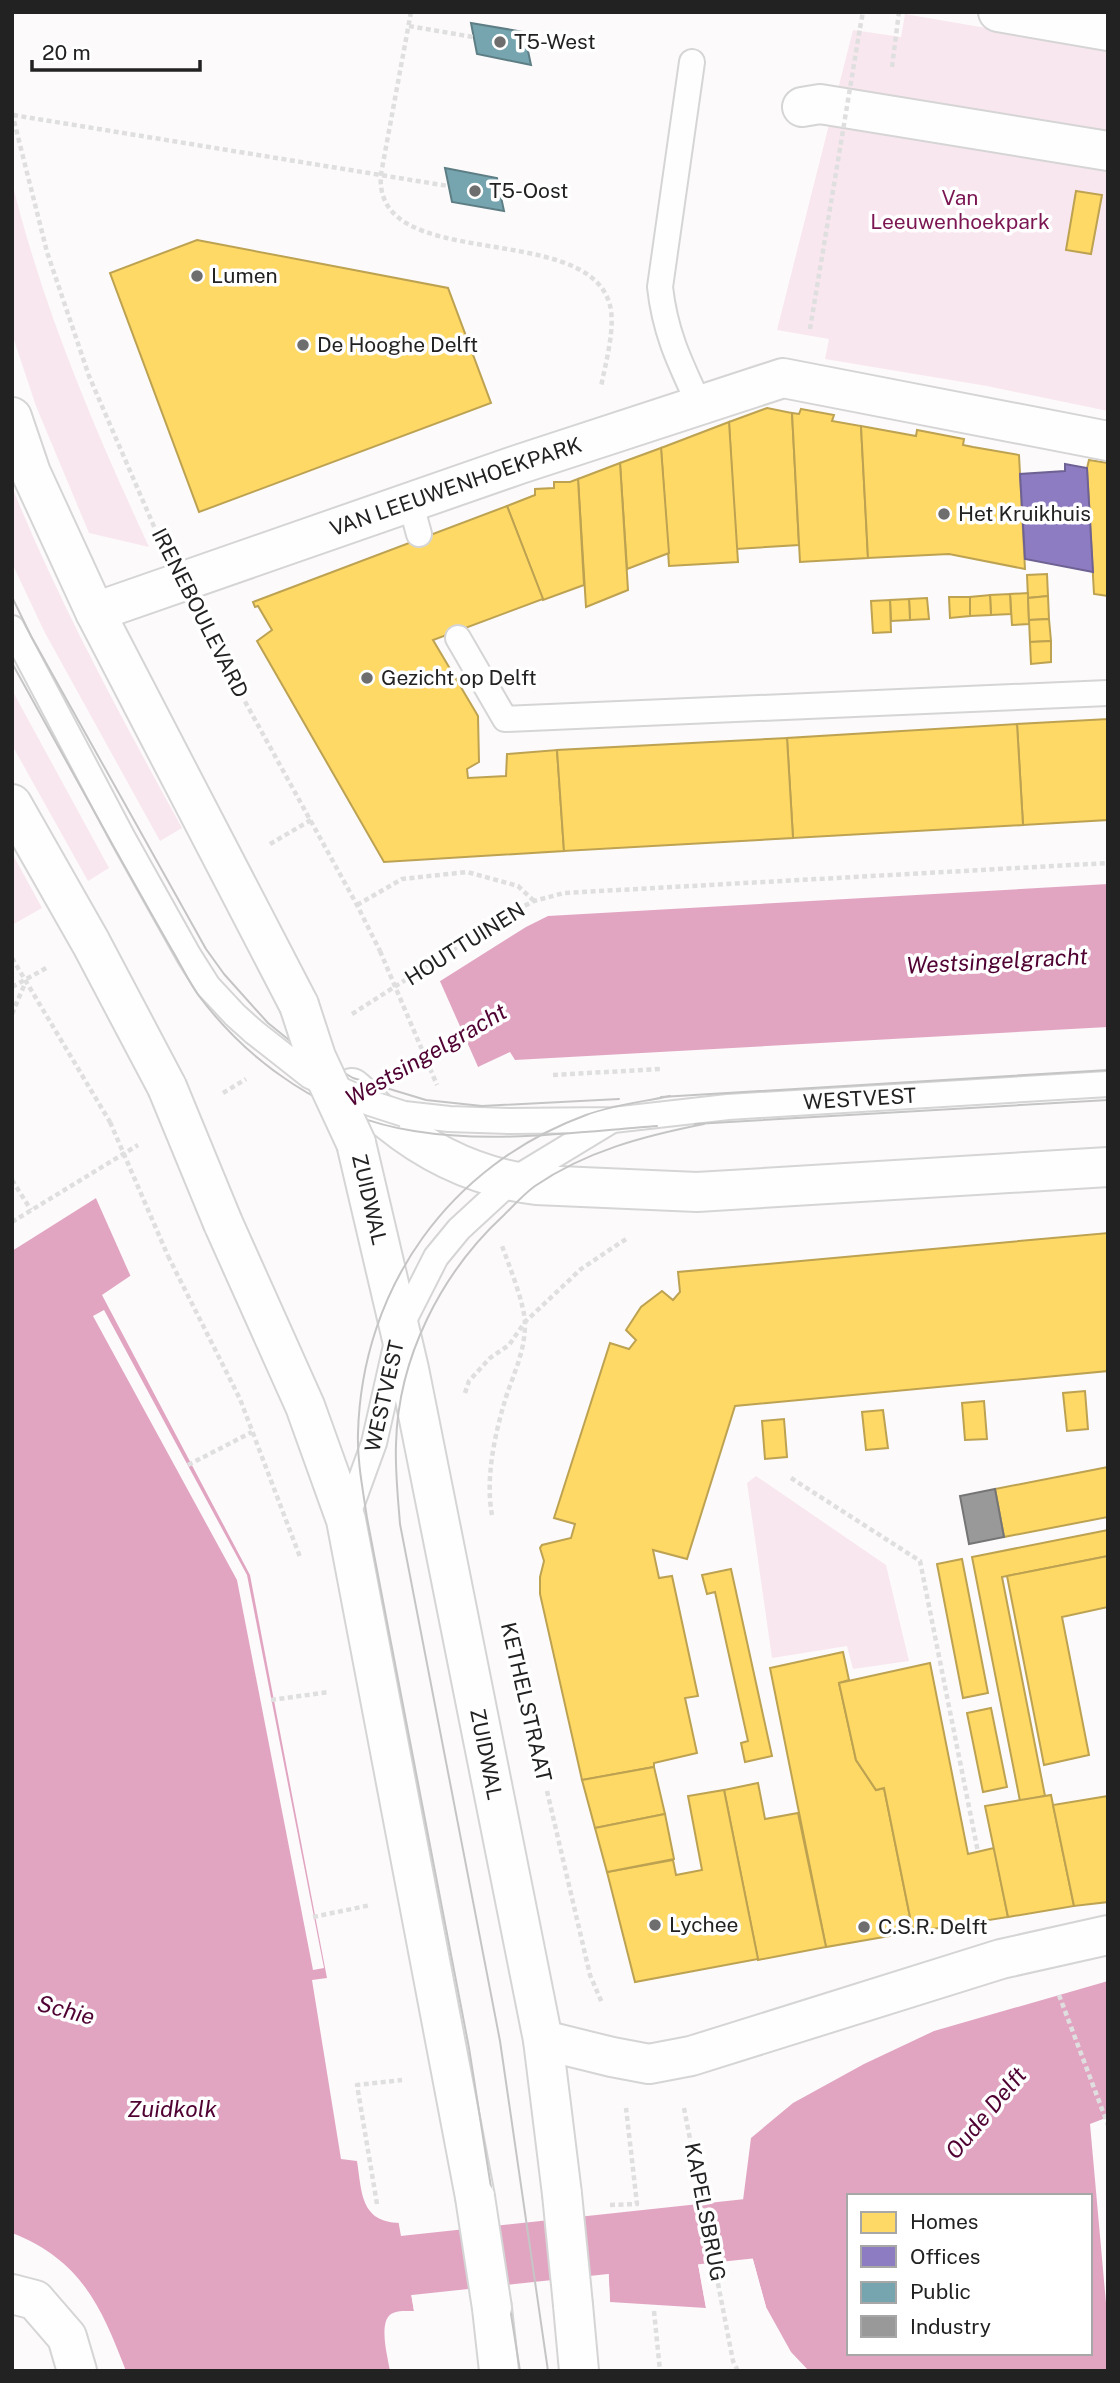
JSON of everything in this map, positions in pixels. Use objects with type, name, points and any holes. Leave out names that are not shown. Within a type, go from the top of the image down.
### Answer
[{"type":"main road","points":[[998,12],[1108,31]]},
{"type":"main road","points":[[802,107],[820,104],[1108,151]]},
{"type":"main road","name":"VAN LEEUWENHOEKPARK","points":[[96,612],[178,582],[415,518],[569,447],[783,378],[1108,441]]},
{"type":"main road","points":[[12,417],[32,473],[96,612],[299,1004],[324,1072],[388,1113],[401,1129],[417,1142],[443,1158],[510,1182],[564,1187],[697,1192],[1108,1167]]},
{"type":"main road","points":[[12,804],[91,943],[167,1087],[223,1223],[305,1406],[346,1520],[475,2197],[499,2371]]},
{"type":"main road","name":"ZUIDWAL","points":[[324,1072],[356,1143],[400,1328],[542,2040],[562,2194],[579,2371]]},
{"type":"main road","points":[[542,2040],[649,2064],[722,2048],[1001,1959],[1108,1935]]},
{"type":"main road","points":[[12,2294],[35,2300],[67,2337],[77,2371]]},
{"type":"lane","points":[[692,62],[660,287],[663,315],[673,348],[699,404]]},
{"type":"lane","points":[[12,628],[123,838],[208,986],[234,1015],[310,1076],[324,1072]]},
{"type":"lane","points":[[458,638],[505,719],[1108,693]]},
{"type":"lane","name":"WESTVEST","points":[[388,1113],[509,1121],[613,1120],[728,1107],[1108,1084]]},
{"type":"lane","name":"WESTVEST","points":[[346,1520],[374,1443],[400,1328],[436,1257],[459,1229],[510,1182],[613,1120]]},
{"type":"path","points":[[411,12],[380,189],[386,203],[414,227],[444,237],[551,258],[579,268],[598,284],[610,302],[612,323],[590,429],[569,447]]},
{"type":"path","points":[[810,329],[863,12]]},
{"type":"path","points":[[893,55],[900,12]]},
{"type":"path","points":[[409,26],[473,37]]},
{"type":"path","points":[[12,114],[448,186]]},
{"type":"path","name":"IRENEBOULEVARD","points":[[12,114],[47,252],[89,376],[178,582],[357,905],[380,951],[440,1093]]},
{"type":"path","name":"HOUTTUINEN","points":[[351,1015],[512,912],[534,901],[564,893],[1108,863]]},
{"type":"path","points":[[357,905],[402,879],[467,872],[518,886],[534,901]]},
{"type":"path","points":[[12,958],[110,1122],[168,1256],[240,1399]]},
{"type":"path","points":[[12,988],[26,980]]},
{"type":"path","points":[[12,1014],[26,980]]},
{"type":"path","points":[[222,1093],[257,1072]]},
{"type":"path","points":[[12,1222],[141,1143]]},
{"type":"path","points":[[12,1180],[31,1210]]},
{"type":"path","points":[[465,1394],[469,1381],[489,1358],[509,1345],[525,1322],[581,1269],[628,1238]]},
{"type":"path","points":[[492,1517],[489,1496],[493,1457],[506,1398],[523,1348],[525,1322]]},
{"type":"path","points":[[190,1464],[252,1432]]},
{"type":"path","points":[[791,1478],[920,1561],[978,1852]]},
{"type":"path","points":[[273,1700],[329,1692]]},
{"type":"path","name":"KETHELSTRAAT","points":[[547,1789],[590,1975],[598,1997],[610,2018],[649,2064]]},
{"type":"path","points":[[315,1917],[374,1904]]},
{"type":"path","points":[[1055,1985],[1108,2125]]},
{"type":"path","name":"KAPELSBRUG","points":[[649,2064],[680,2097],[706,2214],[733,2361],[738,2371]]},
{"type":"path","points":[[377,2204],[356,2085],[412,2078]]},
{"type":"path","points":[[604,2205],[637,2204],[625,2107]]},
{"type":"path","points":[[653,2311],[660,2371]]},
{"type":"green space","name":"Van Leeuwenhoekpark","points":[[905,14],[1108,49],[1108,411],[987,386],[825,359],[829,339],[777,330],[853,30],[901,37]]},
{"type":"green space","points":[[12,182],[54,322],[109,458],[149,547],[89,533],[36,406],[12,334]]},
{"type":"green space","points":[[12,487],[71,618],[182,828],[160,841],[44,631],[12,563]]},
{"type":"green space","points":[[12,690],[109,868],[88,881],[12,745]]},
{"type":"green space","points":[[12,853],[42,908],[12,925]]},
{"type":"green space","points":[[756,1476],[886,1565],[909,1661],[853,1669],[847,1646],[772,1658],[747,1483]]},
{"type":"water","name":"Zuidkolk","points":[[1108,884],[1108,1027],[515,1060],[510,1052],[480,1066],[102,1295],[250,1575],[327,1978],[312,1980],[341,2159],[357,2161],[362,2194],[370,2211],[387,2221],[400,2223],[414,2311],[396,2312],[387,2318],[384,2333],[390,2371],[126,2371],[97,2306],[72,2271],[36,2244],[12,2233],[12,1251],[526,927],[548,916]]},
{"type":"water","name":"Oude Delft","points":[[1108,1981],[1108,2117],[1090,2124],[1108,2304],[1108,2371],[809,2371],[791,2352],[766,2307],[741,2216],[751,2138],[793,2103],[864,2064],[934,2031]]},
{"type":"water","points":[[689,2214],[706,2308],[610,2302],[606,2216]]},
{"type":"pier","points":[[439,979],[479,1069],[131,1277],[95,1196]]},
{"type":"pier","points":[[104,1310],[247,1575],[324,1968],[313,1970],[237,1580],[93,1316]]},
{"type":"pier","points":[[605,2213],[610,2302],[607,2302],[602,2216]]},
{"type":"pier","points":[[689,2214],[692,2214],[710,2307],[706,2308]]},
{"type":"pier","points":[[737,2216],[741,2216],[766,2307],[762,2307]]},
{"type":"pier","points":[[398,2219],[403,2222],[417,2311],[414,2311]]},
{"type":"building: Homes","points":[[1076,191],[1102,195],[1091,254],[1066,250]]},
{"type":"building: Homes","name":"De Hooghe Delft","points":[[197,240],[448,288],[491,403],[199,512],[110,273]]},
{"type":"building: Homes","points":[[767,408],[792,413],[799,545],[736,549],[729,422]]},
{"type":"building: Homes","points":[[801,409],[834,415],[832,421],[861,426],[868,558],[800,562],[792,413],[799,414]]},
{"type":"building: Homes","points":[[729,422],[738,562],[669,566],[661,448]]},
{"type":"building: Homes","name":"Het Kruikhuis","points":[[861,426],[916,436],[917,430],[964,439],[963,445],[1019,455],[1025,569],[949,554],[868,558]]},
{"type":"building: Homes","points":[[661,448],[669,553],[627,569],[620,463]]},
{"type":"building: Homes","points":[[1089,460],[1108,463],[1108,596],[1094,594],[1087,468]]},
{"type":"building: Homes","points":[[620,463],[628,590],[586,607],[578,479]]},
{"type":"building: Homes","points":[[578,479],[584,585],[543,600],[507,506],[535,495],[535,489],[554,488],[554,482]]},
{"type":"building: Homes","name":"Gezicht op Delft","points":[[507,506],[543,599],[433,640],[478,716],[479,762],[467,769],[468,778],[506,776],[507,754],[557,750],[564,851],[384,862],[257,641],[272,630],[253,602]]},
{"type":"building: Homes","points":[[1047,574],[1048,596],[1028,598],[1027,575]]},
{"type":"building: Homes","points":[[1028,593],[1029,624],[1012,625],[1010,594]]},
{"type":"building: Homes","points":[[1010,594],[1011,614],[991,615],[990,595]]},
{"type":"building: Homes","points":[[990,595],[991,615],[970,616],[970,597]]},
{"type":"building: Homes","points":[[1048,596],[1049,619],[1029,620],[1028,598]]},
{"type":"building: Homes","points":[[949,597],[970,597],[970,616],[950,618]]},
{"type":"building: Homes","points":[[927,598],[929,619],[910,620],[909,599]]},
{"type":"building: Homes","points":[[909,599],[910,620],[891,621],[890,600]]},
{"type":"building: Homes","points":[[890,600],[891,632],[873,633],[871,601]]},
{"type":"building: Homes","points":[[1049,619],[1051,641],[1030,642],[1029,620]]},
{"type":"building: Homes","points":[[1051,641],[1051,662],[1031,664],[1030,642]]},
{"type":"building: Homes","points":[[1108,719],[1108,820],[1023,825],[1017,724]]},
{"type":"building: Homes","points":[[1017,724],[1023,825],[793,838],[787,738]]},
{"type":"building: Homes","points":[[787,738],[793,838],[564,851],[557,750]]},
{"type":"building: Homes","points":[[1108,1233],[1108,1371],[735,1406],[687,1559],[653,1550],[659,1578],[672,1576],[698,1696],[685,1698],[697,1753],[654,1763],[654,1767],[582,1780],[540,1594],[544,1561],[540,1548],[542,1545],[571,1538],[575,1524],[554,1518],[610,1343],[629,1349],[636,1340],[626,1330],[641,1307],[662,1291],[673,1300],[680,1292],[678,1272]]},
{"type":"building: Homes","points":[[1085,1391],[1088,1429],[1067,1431],[1063,1393]]},
{"type":"building: Homes","points":[[984,1401],[987,1439],[965,1440],[962,1403]]},
{"type":"building: Homes","points":[[883,1410],[888,1448],[866,1450],[862,1412]]},
{"type":"building: Homes","points":[[784,1419],[787,1457],[765,1459],[762,1421]]},
{"type":"building: Homes","points":[[1108,1467],[1108,1517],[1004,1537],[995,1489]]},
{"type":"building: Homes","points":[[1108,1530],[1108,1556],[1002,1577],[1045,1796],[1020,1801],[972,1557]]},
{"type":"building: Homes","points":[[1108,1556],[1108,1607],[1062,1617],[1089,1755],[1044,1765],[1007,1576]]},
{"type":"building: Homes","points":[[962,1559],[988,1693],[963,1698],[937,1564]]},
{"type":"building: Homes","points":[[731,1569],[772,1756],[745,1762],[741,1743],[748,1741],[715,1592],[707,1594],[702,1575]]},
{"type":"building: Homes","points":[[843,1652],[849,1680],[839,1683],[856,1760],[876,1790],[884,1788],[913,1932],[826,1947],[770,1668]]},
{"type":"building: Homes","points":[[930,1663],[968,1854],[994,1848],[1008,1917],[913,1932],[884,1788],[876,1790],[856,1760],[839,1683]]},
{"type":"building: Homes","points":[[991,1708],[1007,1787],[983,1792],[967,1713]]},
{"type":"building: Homes","points":[[654,1767],[665,1814],[595,1828],[582,1780]]},
{"type":"building: Homes","points":[[758,1783],[765,1819],[798,1813],[826,1947],[758,1960],[724,1790]]},
{"type":"building: Homes","points":[[724,1790],[758,1959],[635,1982],[607,1872],[673,1860],[676,1875],[702,1870],[688,1796]]},
{"type":"building: Homes","points":[[1051,1795],[1074,1906],[1008,1917],[985,1806]]},
{"type":"building: Homes","points":[[1108,1796],[1108,1902],[1074,1906],[1053,1805]]},
{"type":"building: Homes","points":[[665,1814],[674,1859],[607,1872],[595,1828]]},
{"type":"building: Offices","points":[[1065,464],[1087,468],[1093,572],[1025,559],[1020,474],[1065,471]]},
{"type":"building: Public","name":"T5-West","points":[[471,23],[524,32],[531,65],[477,54]]},
{"type":"building: Public","name":"T5-Oost","points":[[445,168],[497,178],[504,211],[452,202]]},
{"type":"building: Industry","points":[[995,1489],[1004,1537],[969,1544],[960,1496]]},
{"type":"waterway","points":[[327,2274],[847,2218]]},
{"type":"tram line","points":[[12,597],[31,636],[206,949],[224,974],[268,1023],[289,1040],[353,1078],[426,1100],[482,1106],[619,1099]]},
{"type":"tram line","points":[[12,663],[195,991],[242,1044],[267,1066],[322,1101],[351,1114],[414,1131],[505,1137],[657,1126]]},
{"type":"tram line","points":[[661,1097],[1108,1070]]},
{"type":"tram line","points":[[520,2371],[469,2048],[367,1518],[358,1444],[363,1379],[376,1329],[396,1281],[422,1238],[455,1199],[494,1165],[537,1137],[586,1115],[670,1096]]},
{"type":"tram line","points":[[695,1124],[1108,1100]]},
{"type":"tram line","points":[[548,2371],[500,2041],[400,1524],[396,1464],[399,1412],[414,1349],[443,1290],[481,1238],[523,1196],[554,1174],[595,1154],[659,1134],[704,1124]]},
{"type":"place","name":"T5-West","points":[[500,42]]},
{"type":"place","name":"T5-Oost","points":[[475,191]]},
{"type":"place","name":"Lumen","points":[[197,276]]},
{"type":"place","name":"De Hooghe Delft","points":[[303,345]]},
{"type":"place","name":"Het Kruikhuis","points":[[944,514]]},
{"type":"place","name":"Gezicht op Delft","points":[[367,678]]},
{"type":"place","name":"Lychee","points":[[655,1925]]},
{"type":"place","name":"C.S.R. Delft","points":[[864,1927]]},
{"type":"water label","name":"Westsingelgracht","points":[[997,961]]},
{"type":"water label","name":"Westsingelgracht","points":[[426,1055]]},
{"type":"water label","name":"Schie","points":[[66,2010]]}]
